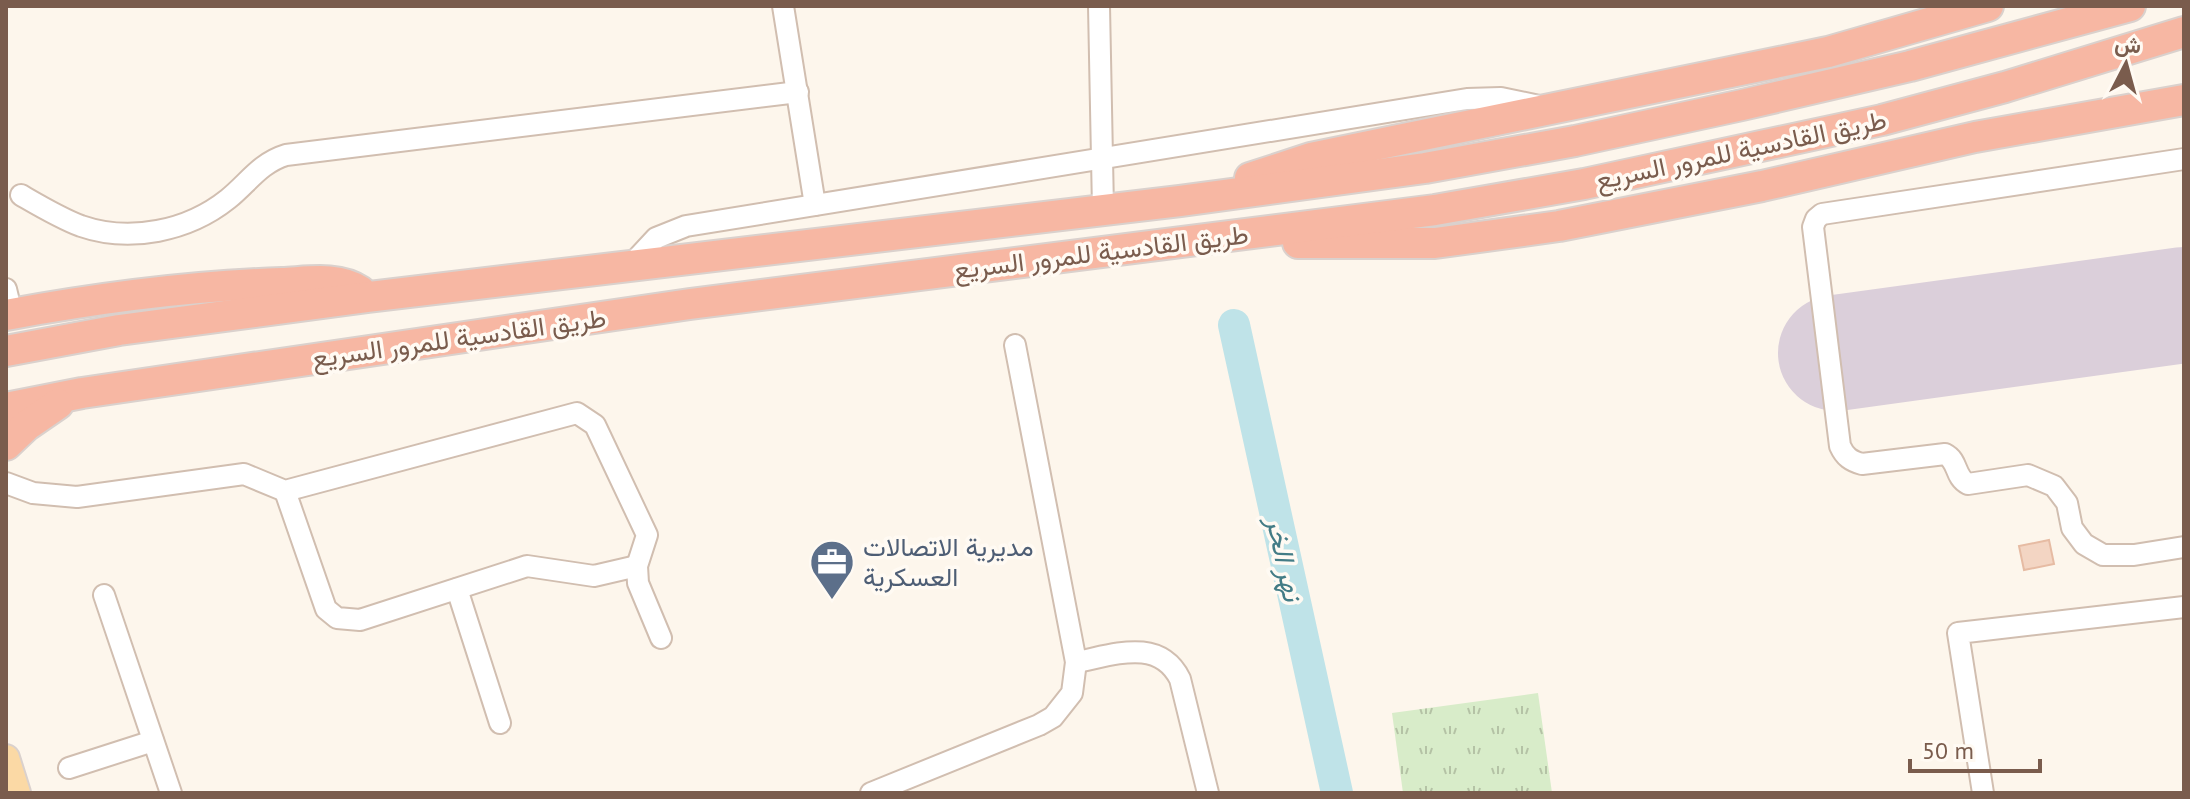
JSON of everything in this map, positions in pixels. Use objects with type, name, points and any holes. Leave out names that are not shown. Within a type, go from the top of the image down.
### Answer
[{"type":"highway","points":[[1180,201],[1311,158],[1828,52],[1988,6]]},
{"type":"highway","name":"طريق القادسية للمرور السريع","points":[[6,351],[119,330],[368,297],[1180,201],[1425,168],[1575,141],[1773,98],[1910,66],[2130,6]]},
{"type":"highway","name":"طريق القادسية للمرور السريع","points":[[6,408],[82,393],[690,304],[1435,210],[1599,181],[1882,120],[2005,87],[2184,32]]},
{"type":"highway","points":[[1188,242],[1435,243],[1559,226],[1762,186],[1975,137],[2184,100]]},
{"type":"highway","points":[[8,306],[251,284],[345,283],[358,288],[368,297]]},
{"type":"highway","points":[[6,445],[53,407],[82,393]]},
{"type":"main road","points":[[6,758],[17,793]]},
{"type":"street","points":[[783,6],[815,205]]},
{"type":"street","points":[[1099,6],[1103,209]]},
{"type":"street","points":[[21,195],[85,227],[107,232],[151,232],[173,228],[214,210],[261,167],[286,155],[798,92]]},
{"type":"street","points":[[630,266],[646,246],[676,229],[815,205],[1467,99],[1518,100],[1551,109]]},
{"type":"street","points":[[2184,159],[1822,214],[1813,227],[1840,446],[1845,455],[1862,464],[1945,454],[1955,461],[1959,477],[1968,484],[2028,475],[2054,486],[2067,503],[2072,528],[2084,544],[2103,555],[2134,555],[2184,547]]},
{"type":"street","points":[[871,793],[1039,725],[1053,717],[1072,693],[1076,662],[1015,345]]},
{"type":"street","points":[[6,483],[33,493],[77,497],[244,474],[285,491],[577,413],[595,425],[647,535],[637,566],[638,583],[661,638]]},
{"type":"street","points":[[285,491],[326,609],[337,618],[360,620],[527,566],[594,576],[637,566]]},
{"type":"street","points":[[457,589],[500,723]]},
{"type":"street","points":[[104,595],[171,793]]},
{"type":"street","points":[[1983,793],[1958,633],[2184,607]]},
{"type":"street","points":[[1076,662],[1137,651],[1154,654],[1170,663],[1180,679],[1208,793]]},
{"type":"street","points":[[69,768],[153,741]]},
{"type":"green space","points":[[1538,693],[1552,793],[1403,793],[1392,713]]},
{"type":"building","points":[[2049,540],[2054,564],[2024,570],[2019,546]]},
{"type":"waterway","name":"نهر الخر","points":[[1234,325],[1337,793]]},
{"type":"runway","points":[[1836,353],[2184,305]]},
{"type":"place","name":"مديرية الاتصالات العسكرية","points":[[832,601]]}]
